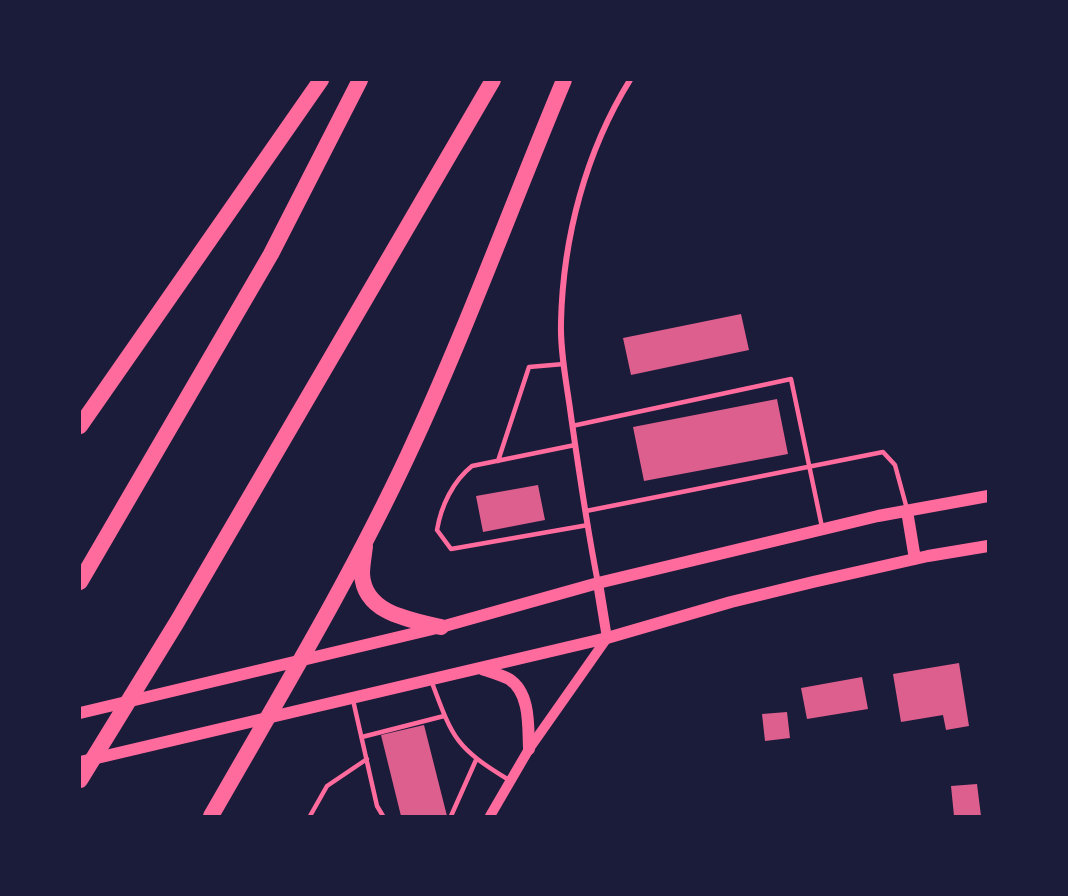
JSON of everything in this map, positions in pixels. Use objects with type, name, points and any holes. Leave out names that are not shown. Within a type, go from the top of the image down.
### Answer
[{"type":"highway","points":[[80,426],[321,80]]},
{"type":"highway","points":[[80,582],[271,254],[360,80]]},
{"type":"highway","points":[[80,780],[177,622],[493,80]]},
{"type":"highway","points":[[211,816],[299,660],[409,455],[564,80]]},
{"type":"highway","points":[[367,536],[362,576],[371,600],[393,615],[441,627]]},
{"type":"main road","points":[[80,713],[441,627],[598,583],[907,511],[988,496]]},
{"type":"main road","points":[[907,511],[915,559]]},
{"type":"main road","points":[[80,762],[268,716],[482,669],[607,638],[731,602],[915,559],[988,546]]},
{"type":"main road","points":[[482,669],[511,680],[524,698],[528,717],[529,750]]},
{"type":"street","points":[[490,816],[529,750],[607,638],[572,426],[561,322],[567,259],[583,180],[614,106],[630,80]]},
{"type":"lane","points":[[498,460],[529,367],[564,364]]},
{"type":"lane","points":[[572,426],[791,379],[823,530]]},
{"type":"lane","points":[[575,445],[472,466],[460,475],[440,514],[437,530],[451,549],[588,525]]},
{"type":"lane","points":[[586,512],[883,452],[895,465],[907,511]]},
{"type":"lane","points":[[431,680],[450,731],[476,760],[511,781]]},
{"type":"lane","points":[[353,697],[377,806],[383,816]]},
{"type":"lane","points":[[362,736],[444,716]]},
{"type":"lane","points":[[310,816],[327,786],[367,759]]},
{"type":"lane","points":[[451,816],[476,760]]},
{"type":"building","points":[[741,314],[749,350],[631,375],[623,338]]},
{"type":"building","points":[[777,399],[788,454],[644,481],[633,427]]},
{"type":"building","points":[[538,485],[545,520],[483,532],[476,496]]},
{"type":"building","points":[[959,663],[969,726],[946,730],[943,715],[901,722],[893,674]]},
{"type":"building","points":[[862,677],[868,709],[807,719],[801,688]]},
{"type":"building","points":[[787,712],[790,738],[765,741],[762,714]]},
{"type":"building","points":[[424,725],[447,816],[401,816],[381,735]]},
{"type":"building","points":[[977,784],[981,816],[954,816],[951,786]]}]
